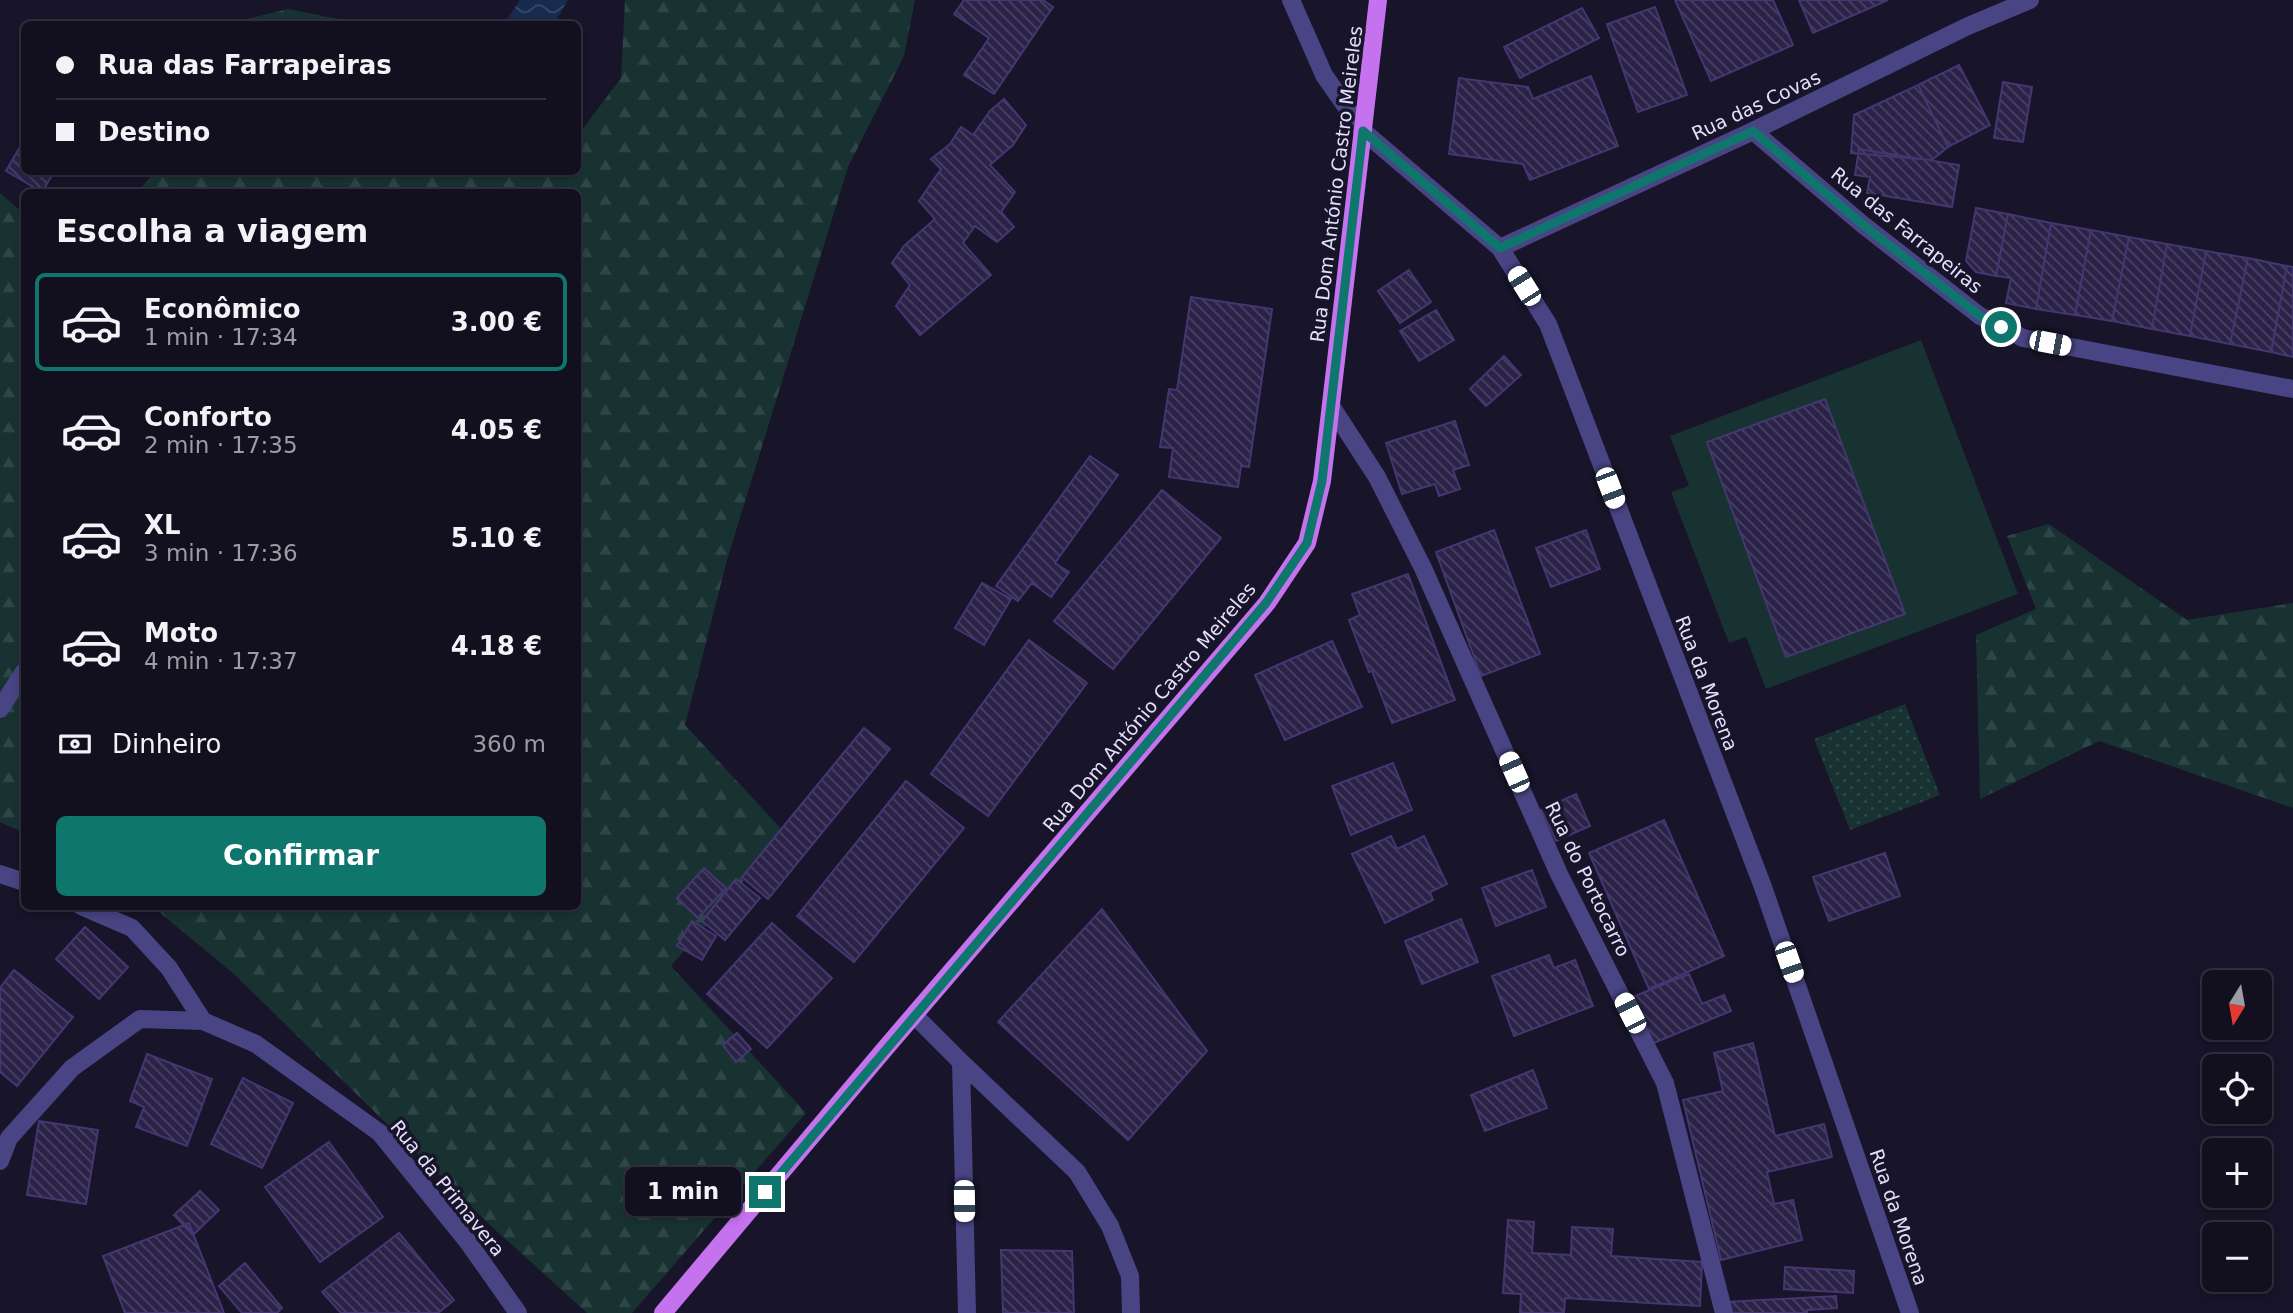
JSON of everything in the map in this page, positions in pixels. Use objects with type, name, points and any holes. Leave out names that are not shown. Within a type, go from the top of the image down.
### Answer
[{"type":"main road","name":"Rua Dom António Castro Meireles","points":[[663,1313],[1266,603],[1307,543],[1322,481],[1378,0]]},
{"type":"street","name":"Rua da Morena","points":[[1291,0],[1324,75],[1363,131],[1500,248],[1548,324],[1763,887],[1910,1313]]},
{"type":"street","name":"Rua das Covas","points":[[1500,248],[1753,131],[1968,26],[2030,0]]},
{"type":"street","name":"Rua das Farrapeiras","points":[[1753,131],[1862,224],[1980,316],[2022,338],[2293,390]]},
{"type":"street","name":"Rua do Portocarro","points":[[1331,406],[1377,477],[1423,568],[1559,874],[1665,1083],[1724,1313]]},
{"type":"street","points":[[0,709],[21,677]]},
{"type":"street","points":[[0,874],[21,882]]},
{"type":"street","points":[[90,910],[132,928],[169,968],[203,1021]]},
{"type":"street","points":[[914,1015],[1077,1172],[1110,1226],[1130,1276],[1131,1313]]},
{"type":"street","name":"Rua da Primavera","points":[[0,1161],[9,1138],[72,1068],[140,1019],[203,1021],[256,1044],[380,1133],[468,1242],[518,1313]]},
{"type":"street","points":[[961,1062],[967,1313]]},
{"type":"green space","points":[[625,0],[915,0],[904,56],[848,167],[727,560],[685,725],[785,833],[671,966],[806,1113],[632,1313],[587,1313],[490,1225],[233,973],[157,910],[581,910],[581,189],[140,189],[152,175],[581,175],[581,131],[621,78]]},
{"type":"green space","points":[[288,9],[346,21],[238,21]]},
{"type":"green space","points":[[0,193],[21,211],[21,832],[0,822]]},
{"type":"green space","points":[[1921,340],[2018,594],[1766,689],[1746,637],[1729,643],[1671,492],[1689,486],[1670,436]]},
{"type":"green space","points":[[2049,524],[2187,620],[2293,603],[2293,808],[2099,741],[1980,799],[1976,635],[2036,609],[2007,536]]},
{"type":"green space","points":[[1905,704],[1940,795],[1850,830],[1814,739]]},
{"type":"water","points":[[520,0],[568,0],[556,21],[506,21]]},
{"type":"building","points":[[964,0],[1043,0],[1053,7],[994,94],[964,75],[989,38],[954,14]]},
{"type":"building","points":[[1675,0],[1773,0],[1793,45],[1711,81]]},
{"type":"building","points":[[1799,0],[1888,0],[1813,33]]},
{"type":"building","points":[[1655,7],[1687,95],[1638,112],[1607,24]]},
{"type":"building","points":[[1582,8],[1599,38],[1520,78],[1504,47]]},
{"type":"building","points":[[1959,65],[1990,125],[1948,147],[1918,85]]},
{"type":"building","points":[[1591,76],[1618,146],[1530,180],[1523,164],[1449,154],[1459,78],[1528,87],[1533,99]]},
{"type":"building","points":[[2003,82],[2032,87],[2023,142],[1994,138]]},
{"type":"building","points":[[1918,85],[1948,147],[1932,160],[1851,153],[1854,115]]},
{"type":"building","points":[[1004,99],[1026,125],[1013,145],[990,165],[1015,192],[1001,212],[1014,227],[997,242],[975,226],[963,243],[991,275],[920,335],[896,306],[910,285],[892,263],[904,246],[935,219],[919,201],[941,169],[931,159],[950,144],[961,127],[973,135],[990,111]]},
{"type":"building","points":[[21,145],[21,175],[52,175],[44,189],[37,189],[6,171]]},
{"type":"building","points":[[1859,149],[1959,165],[1952,207],[1867,193],[1870,177],[1855,175]]},
{"type":"building","points":[[1976,208],[2008,214],[1996,276],[1976,272],[1966,261]]},
{"type":"building","points":[[2008,214],[2051,223],[2036,309],[2006,303],[2011,278],[1996,276]]},
{"type":"building","points":[[2051,223],[2091,230],[2075,315],[2036,309]]},
{"type":"building","points":[[2091,230],[2129,237],[2112,321],[2075,315]]},
{"type":"building","points":[[2129,237],[2167,244],[2152,329],[2112,321]]},
{"type":"building","points":[[2167,244],[2206,251],[2190,336],[2152,329]]},
{"type":"building","points":[[2206,251],[2248,258],[2230,344],[2190,336]]},
{"type":"building","points":[[2248,258],[2287,266],[2271,352],[2230,344]]},
{"type":"building","points":[[2287,266],[2293,267],[2293,357],[2271,352]]},
{"type":"building","points":[[1409,270],[1431,302],[1400,323],[1378,291]]},
{"type":"building","points":[[1191,297],[1272,309],[1249,467],[1241,466],[1238,487],[1169,477],[1173,448],[1160,447],[1169,389],[1177,390]]},
{"type":"building","points":[[1436,310],[1454,340],[1419,361],[1400,331]]},
{"type":"building","points":[[1504,356],[1521,375],[1486,406],[1470,389]]},
{"type":"building","points":[[1825,399],[1905,614],[1786,657],[1707,442]]},
{"type":"building","points":[[1455,421],[1469,465],[1453,470],[1460,489],[1439,496],[1435,484],[1402,494],[1386,443]]},
{"type":"building","points":[[1090,456],[1118,475],[1055,563],[1069,572],[1051,597],[1032,583],[1018,601],[996,586]]},
{"type":"building","points":[[1162,490],[1221,538],[1113,669],[1054,621]]},
{"type":"building","points":[[1494,530],[1540,654],[1481,676],[1436,552]]},
{"type":"building","points":[[1586,530],[1600,569],[1551,587],[1536,548]]},
{"type":"building","points":[[1408,574],[1455,700],[1392,723],[1349,620],[1360,615],[1352,594]]},
{"type":"building","points":[[982,583],[1011,599],[984,645],[955,628]]},
{"type":"building","points":[[1029,640],[1087,683],[988,816],[931,774]]},
{"type":"building","points":[[1332,641],[1362,707],[1285,740],[1255,675]]},
{"type":"building","points":[[864,728],[890,749],[768,899],[742,877]]},
{"type":"building","points":[[1393,763],[1412,810],[1351,835],[1332,786]]},
{"type":"building","points":[[906,781],[964,828],[854,962],[797,916]]},
{"type":"building","points":[[1576,794],[1590,826],[1556,841],[1541,810]]},
{"type":"building","points":[[1664,820],[1724,956],[1649,989],[1589,853]]},
{"type":"building","points":[[1391,836],[1397,849],[1424,836],[1447,884],[1430,892],[1433,900],[1385,923],[1352,854]]},
{"type":"building","points":[[1885,853],[1900,896],[1829,921],[1813,877]]},
{"type":"building","points":[[704,868],[726,888],[698,918],[677,898]]},
{"type":"building","points":[[1532,870],[1546,907],[1496,926],[1482,888]]},
{"type":"building","points":[[736,879],[760,898],[725,940],[702,921]]},
{"type":"building","points":[[1102,909],[1207,1051],[1128,1140],[998,1022]]},
{"type":"building","points":[[1461,919],[1478,962],[1422,984],[1405,941]]},
{"type":"building","points":[[692,921],[716,936],[702,960],[677,946]]},
{"type":"building","points":[[772,923],[832,978],[767,1048],[707,994]]},
{"type":"building","points":[[85,927],[128,967],[99,999],[56,959]]},
{"type":"building","points":[[1549,955],[1554,968],[1575,960],[1593,1006],[1514,1036],[1492,976]]},
{"type":"building","points":[[14,970],[73,1017],[17,1086],[0,1072],[0,988]]},
{"type":"building","points":[[1689,974],[1702,1004],[1724,995],[1731,1011],[1649,1045],[1630,998]]},
{"type":"building","points":[[737,1033],[751,1049],[736,1062],[723,1045]]},
{"type":"building","points":[[1753,1043],[1775,1136],[1824,1124],[1832,1157],[1767,1172],[1774,1204],[1793,1200],[1802,1240],[1721,1260],[1683,1100],[1723,1091],[1714,1053]]},
{"type":"building","points":[[147,1054],[212,1079],[187,1146],[136,1127],[144,1107],[130,1101]]},
{"type":"building","points":[[1533,1070],[1547,1108],[1485,1131],[1471,1095]]},
{"type":"building","points":[[243,1078],[293,1103],[262,1168],[211,1144]]},
{"type":"building","points":[[39,1121],[98,1130],[86,1204],[27,1195]]},
{"type":"building","points":[[329,1142],[383,1217],[320,1262],[265,1187]]},
{"type":"building","points":[[200,1191],[219,1210],[193,1235],[174,1215]]},
{"type":"building","points":[[1508,1220],[1534,1222],[1532,1253],[1571,1255],[1572,1227],[1613,1229],[1611,1256],[1702,1262],[1700,1306],[1565,1298],[1564,1313],[1520,1313],[1521,1294],[1503,1293]]},
{"type":"building","points":[[189,1223],[224,1313],[125,1313],[103,1256]]},
{"type":"building","points":[[399,1233],[454,1300],[438,1313],[341,1313],[322,1292]]},
{"type":"building","points":[[1001,1250],[1072,1251],[1074,1313],[1003,1313]]},
{"type":"building","points":[[245,1263],[282,1308],[277,1313],[242,1313],[219,1286]]},
{"type":"building","points":[[1785,1267],[1854,1271],[1853,1293],[1784,1289]]},
{"type":"building","points":[[1836,1296],[1837,1308],[1807,1310],[1807,1313],[1726,1313],[1726,1302]]},
{"type":"route","points":[[765,1192],[1266,603],[1307,543],[1322,481],[1363,131],[1500,248],[1753,131],[1862,224],[1980,316],[2001,327]]}]
